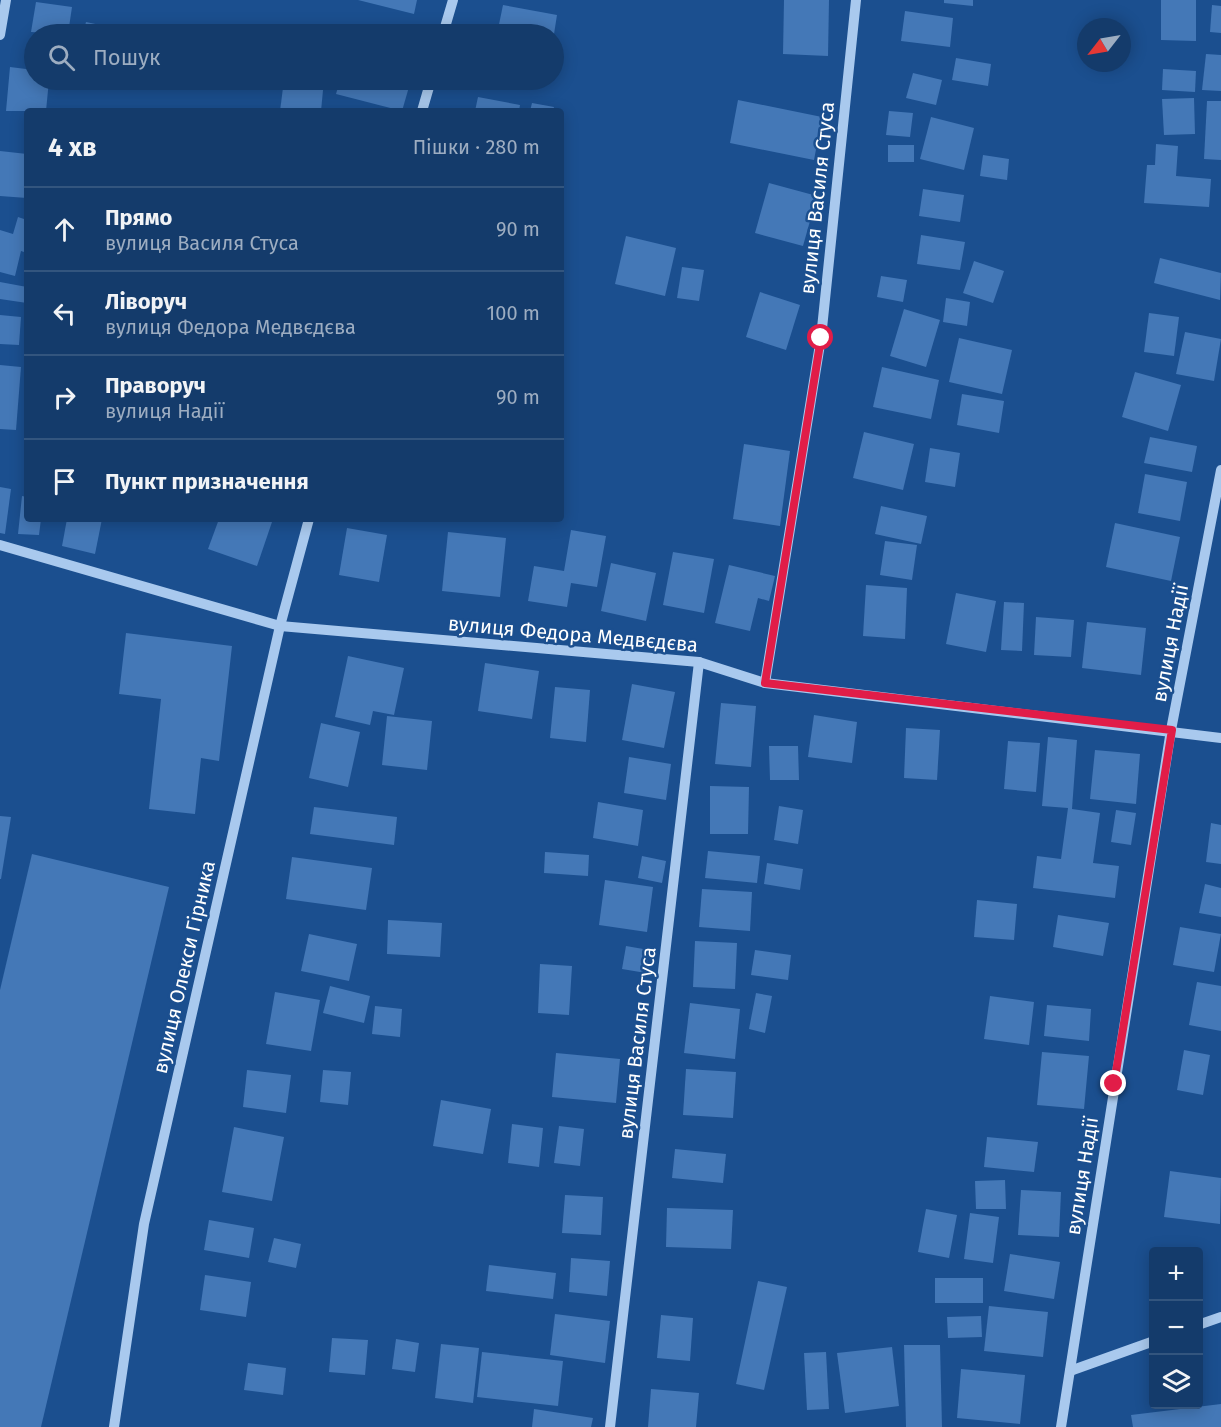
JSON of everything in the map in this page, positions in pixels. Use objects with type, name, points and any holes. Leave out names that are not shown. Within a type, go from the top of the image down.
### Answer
[{"type":"street","points":[[0,35],[6,0]]},
{"type":"street","points":[[446,24],[453,0]]},
{"type":"street","name":"вулиця Василя Стуса","points":[[765,683],[821,338],[856,0]]},
{"type":"street","points":[[423,108],[428,90]]},
{"type":"street","name":"вулиця Надії","points":[[1061,1427],[1172,730],[1221,470]]},
{"type":"street","name":"вулиця Олекси Гірника","points":[[114,1427],[144,1224],[280,626],[308,522]]},
{"type":"street","name":"вулиця Федора Медвєдєва","points":[[0,545],[280,626],[699,662],[765,683],[1172,730],[1221,738]]},
{"type":"street","name":"вулиця Василя Стуса","points":[[610,1427],[699,662]]},
{"type":"street","points":[[1203,1323],[1221,1317]]},
{"type":"street","points":[[1070,1371],[1149,1343]]},
{"type":"building","points":[[358,0],[417,0],[414,14]]},
{"type":"building","points":[[784,0],[829,0],[828,56],[783,54]]},
{"type":"building","points":[[944,0],[973,0],[973,6],[944,3]]},
{"type":"building","points":[[1161,0],[1196,0],[1196,41],[1161,40]]},
{"type":"building","points":[[36,2],[72,7],[69,24],[32,24]]},
{"type":"building","points":[[503,5],[557,15],[556,24],[499,24]]},
{"type":"building","points":[[1212,5],[1221,6],[1221,33],[1210,32]]},
{"type":"building","points":[[905,11],[953,18],[950,47],[901,41]]},
{"type":"building","points":[[1206,54],[1221,55],[1221,91],[1202,90]]},
{"type":"building","points":[[956,58],[991,64],[988,86],[952,80]]},
{"type":"building","points":[[10,67],[24,69],[24,90],[48,90],[46,108],[6,111]]},
{"type":"building","points":[[1163,69],[1196,71],[1195,92],[1162,90]]},
{"type":"building","points":[[913,73],[942,80],[936,105],[906,98]]},
{"type":"building","points":[[283,90],[323,90],[321,108],[280,108]]},
{"type":"building","points":[[337,90],[408,90],[403,108],[390,108],[336,94]]},
{"type":"building","points":[[478,97],[520,105],[520,108],[476,108]]},
{"type":"building","points":[[1194,98],[1195,134],[1164,135],[1162,99]]},
{"type":"building","points":[[738,100],[822,117],[814,160],[730,143]]},
{"type":"building","points":[[1207,101],[1221,101],[1221,160],[1204,159]]},
{"type":"building","points":[[532,103],[554,107],[554,108],[531,108]]},
{"type":"building","points":[[889,111],[913,113],[910,137],[886,135]]},
{"type":"building","points":[[931,117],[974,128],[964,170],[920,159]]},
{"type":"building","points":[[1156,144],[1178,146],[1176,176],[1211,179],[1209,207],[1144,203],[1147,165],[1155,165]]},
{"type":"building","points":[[888,145],[914,145],[914,162],[888,162]]},
{"type":"building","points":[[0,151],[24,154],[24,198],[0,196]]},
{"type":"building","points":[[983,155],[1009,159],[1007,180],[980,176]]},
{"type":"building","points":[[769,183],[817,196],[803,246],[755,233]]},
{"type":"building","points":[[923,189],[964,195],[960,222],[919,216]]},
{"type":"building","points":[[18,217],[24,219],[24,252],[21,251],[15,276],[0,272],[0,230],[13,234]]},
{"type":"building","points":[[921,235],[965,242],[960,270],[917,264]]},
{"type":"building","points":[[626,236],[676,248],[665,296],[615,284]]},
{"type":"building","points":[[1160,258],[1221,273],[1220,300],[1154,283]]},
{"type":"building","points":[[974,261],[1004,271],[993,303],[963,293]]},
{"type":"building","points":[[682,267],[704,270],[699,301],[677,298]]},
{"type":"building","points":[[881,276],[907,280],[903,302],[877,297]]},
{"type":"building","points":[[0,282],[24,286],[24,303],[0,299]]},
{"type":"building","points":[[760,292],[800,305],[786,350],[746,337]]},
{"type":"building","points":[[946,298],[970,302],[967,326],[943,322]]},
{"type":"building","points":[[904,309],[940,320],[926,367],[890,356]]},
{"type":"building","points":[[1149,313],[1179,317],[1174,356],[1144,352]]},
{"type":"building","points":[[0,315],[21,317],[19,345],[0,344]]},
{"type":"building","points":[[1185,332],[1221,339],[1214,381],[1176,374]]},
{"type":"building","points":[[959,338],[1012,350],[1002,394],[949,382]]},
{"type":"building","points":[[0,365],[21,367],[16,430],[0,429]]},
{"type":"building","points":[[882,367],[939,380],[931,419],[873,407]]},
{"type":"building","points":[[1135,372],[1181,385],[1168,431],[1122,417]]},
{"type":"building","points":[[962,394],[1004,401],[999,433],[957,425]]},
{"type":"building","points":[[864,432],[914,444],[903,490],[853,478]]},
{"type":"building","points":[[1150,437],[1197,446],[1192,472],[1144,463]]},
{"type":"building","points":[[744,444],[790,451],[780,526],[733,519]]},
{"type":"building","points":[[930,448],[960,453],[955,487],[925,482]]},
{"type":"building","points":[[1145,474],[1187,482],[1180,521],[1138,513]]},
{"type":"building","points":[[0,487],[11,489],[5,534],[0,533]]},
{"type":"building","points":[[22,496],[24,496],[24,522],[41,522],[39,535],[18,534]]},
{"type":"building","points":[[881,506],[927,516],[921,544],[875,534]]},
{"type":"building","points":[[66,522],[101,522],[95,554],[62,546]]},
{"type":"building","points":[[218,522],[272,522],[257,566],[208,549]]},
{"type":"building","points":[[1115,523],[1180,537],[1171,581],[1106,567]]},
{"type":"building","points":[[347,528],[387,535],[379,582],[339,575]]},
{"type":"building","points":[[571,530],[606,536],[597,587],[571,583],[567,607],[528,601],[534,566],[564,571]]},
{"type":"building","points":[[448,532],[506,538],[500,597],[442,591]]},
{"type":"building","points":[[885,541],[917,545],[912,580],[880,575]]},
{"type":"building","points":[[673,552],[714,559],[704,613],[663,605]]},
{"type":"building","points":[[611,563],[656,573],[646,621],[601,611]]},
{"type":"building","points":[[729,565],[775,576],[769,601],[758,598],[750,631],[715,623]]},
{"type":"building","points":[[866,585],[907,588],[905,639],[863,636]]},
{"type":"building","points":[[956,593],[996,601],[986,652],[946,644]]},
{"type":"building","points":[[1004,602],[1024,603],[1022,651],[1001,650]]},
{"type":"building","points":[[1036,617],[1074,620],[1071,657],[1034,655]]},
{"type":"building","points":[[1087,622],[1146,628],[1141,675],[1082,668]]},
{"type":"building","points":[[126,633],[232,646],[219,761],[201,758],[195,814],[149,809],[161,699],[119,694]]},
{"type":"building","points":[[348,656],[404,668],[394,715],[373,711],[370,725],[335,717]]},
{"type":"building","points":[[485,663],[539,671],[532,719],[478,711]]},
{"type":"building","points":[[632,684],[675,692],[664,748],[622,740]]},
{"type":"building","points":[[555,687],[590,690],[586,742],[550,738]]},
{"type":"building","points":[[721,703],[756,706],[751,767],[715,764]]},
{"type":"building","points":[[814,715],[857,722],[852,763],[808,757]]},
{"type":"building","points":[[387,716],[432,721],[427,770],[382,765]]},
{"type":"building","points":[[321,723],[360,732],[348,787],[309,778]]},
{"type":"building","points":[[906,728],[940,730],[937,780],[904,778]]},
{"type":"building","points":[[1048,737],[1077,740],[1072,809],[1100,813],[1093,863],[1119,866],[1115,898],[1033,888],[1037,856],[1061,859],[1068,808],[1042,806]]},
{"type":"building","points":[[1008,741],[1040,743],[1036,792],[1004,789]]},
{"type":"building","points":[[769,746],[798,746],[799,780],[770,780]]},
{"type":"building","points":[[1095,750],[1140,754],[1136,804],[1090,799]]},
{"type":"building","points":[[629,757],[671,764],[666,800],[624,793]]},
{"type":"building","points":[[710,786],[749,787],[748,834],[710,834]]},
{"type":"building","points":[[598,802],[643,810],[638,846],[593,838]]},
{"type":"building","points":[[779,806],[803,810],[798,844],[774,840]]},
{"type":"building","points":[[314,807],[397,817],[394,845],[310,834]]},
{"type":"building","points":[[1116,810],[1136,813],[1131,845],[1111,842]]},
{"type":"building","points":[[0,816],[11,817],[1,879],[0,879]]},
{"type":"building","points":[[1211,823],[1221,825],[1221,864],[1206,862]]},
{"type":"building","points":[[708,851],[760,856],[757,883],[705,878]]},
{"type":"building","points":[[545,852],[589,855],[588,876],[544,873]]},
{"type":"building","points":[[32,854],[169,887],[41,1427],[0,1427],[0,990]]},
{"type":"building","points":[[642,856],[666,861],[662,883],[638,878]]},
{"type":"building","points":[[292,857],[372,868],[366,910],[286,899]]},
{"type":"building","points":[[767,863],[803,869],[800,890],[764,884]]},
{"type":"building","points":[[605,880],[653,887],[647,932],[599,925]]},
{"type":"building","points":[[1205,884],[1221,888],[1221,917],[1199,913]]},
{"type":"building","points":[[702,889],[752,892],[750,931],[699,927]]},
{"type":"building","points":[[977,900],[1017,904],[1014,940],[974,937]]},
{"type":"building","points":[[1058,915],[1109,923],[1103,956],[1053,947]]},
{"type":"building","points":[[388,920],[442,923],[440,957],[387,954]]},
{"type":"building","points":[[1180,927],[1221,934],[1214,972],[1173,965]]},
{"type":"building","points":[[309,934],[357,944],[349,981],[301,971]]},
{"type":"building","points":[[695,941],[737,943],[735,989],[693,987]]},
{"type":"building","points":[[626,946],[649,950],[646,973],[622,969]]},
{"type":"building","points":[[755,950],[791,955],[788,980],[751,975]]},
{"type":"building","points":[[540,964],[572,966],[569,1015],[538,1013]]},
{"type":"building","points":[[1197,982],[1221,986],[1221,1031],[1189,1025]]},
{"type":"building","points":[[330,986],[370,996],[364,1023],[323,1013]]},
{"type":"building","points":[[275,992],[320,1000],[311,1051],[266,1044]]},
{"type":"building","points":[[756,993],[772,996],[765,1033],[749,1029]]},
{"type":"building","points":[[990,996],[1034,1002],[1029,1045],[984,1039]]},
{"type":"building","points":[[690,1003],[740,1009],[735,1059],[684,1053]]},
{"type":"building","points":[[1047,1005],[1091,1009],[1089,1041],[1044,1036]]},
{"type":"building","points":[[375,1006],[402,1009],[400,1037],[372,1034]]},
{"type":"building","points":[[1184,1050],[1210,1055],[1203,1095],[1177,1090]]},
{"type":"building","points":[[1042,1052],[1089,1056],[1084,1109],[1037,1105]]},
{"type":"building","points":[[556,1053],[620,1059],[616,1103],[552,1097]]},
{"type":"building","points":[[686,1069],[736,1072],[733,1118],[683,1115]]},
{"type":"building","points":[[247,1070],[291,1075],[286,1113],[243,1107]]},
{"type":"building","points":[[323,1070],[351,1072],[348,1105],[320,1102]]},
{"type":"building","points":[[441,1100],[491,1109],[483,1154],[433,1146]]},
{"type":"building","points":[[512,1124],[543,1128],[539,1167],[508,1163]]},
{"type":"building","points":[[559,1126],[584,1129],[580,1166],[554,1163]]},
{"type":"building","points":[[234,1127],[284,1137],[272,1201],[222,1192]]},
{"type":"building","points":[[987,1137],[1038,1142],[1034,1172],[984,1167]]},
{"type":"building","points":[[675,1149],[726,1154],[723,1183],[672,1178]]},
{"type":"building","points":[[1170,1171],[1221,1178],[1220,1224],[1164,1217]]},
{"type":"building","points":[[1005,1180],[1006,1209],[976,1209],[975,1181]]},
{"type":"building","points":[[1021,1190],[1061,1192],[1059,1237],[1018,1235]]},
{"type":"building","points":[[565,1195],[603,1197],[601,1235],[562,1233]]},
{"type":"building","points":[[667,1208],[733,1210],[731,1249],[666,1247]]},
{"type":"building","points":[[926,1209],[957,1215],[949,1258],[918,1252]]},
{"type":"building","points":[[970,1213],[999,1217],[993,1263],[964,1259]]},
{"type":"building","points":[[209,1220],[254,1228],[249,1258],[204,1250]]},
{"type":"building","points":[[274,1238],[301,1244],[296,1268],[268,1262]]},
{"type":"building","points":[[1010,1254],[1060,1262],[1054,1299],[1004,1291]]},
{"type":"building","points":[[571,1258],[610,1261],[607,1296],[569,1292]]},
{"type":"building","points":[[489,1265],[556,1273],[553,1299],[486,1291]]},
{"type":"building","points":[[205,1275],[251,1282],[246,1317],[200,1310]]},
{"type":"building","points":[[935,1278],[983,1278],[983,1303],[935,1303]]},
{"type":"building","points":[[758,1281],[787,1287],[764,1390],[736,1384]]},
{"type":"building","points":[[989,1306],[1048,1312],[1043,1357],[984,1351]]},
{"type":"building","points":[[555,1314],[610,1321],[605,1363],[550,1355]]},
{"type":"building","points":[[661,1315],[693,1318],[690,1361],[657,1358]]},
{"type":"building","points":[[981,1316],[982,1337],[948,1338],[947,1317]]},
{"type":"building","points":[[332,1338],[368,1340],[365,1375],[329,1372]]},
{"type":"building","points":[[396,1339],[419,1343],[415,1372],[392,1369]]},
{"type":"building","points":[[441,1344],[479,1348],[473,1403],[435,1398]]},
{"type":"building","points":[[904,1345],[940,1345],[942,1427],[906,1427]]},
{"type":"building","points":[[892,1347],[899,1406],[845,1413],[837,1353]]},
{"type":"building","points":[[482,1352],[563,1361],[558,1406],[477,1397]]},
{"type":"building","points":[[826,1352],[829,1409],[807,1410],[804,1353]]},
{"type":"building","points":[[248,1363],[286,1368],[283,1395],[244,1390]]},
{"type":"building","points":[[961,1369],[1025,1375],[1020,1424],[957,1418]]},
{"type":"building","points":[[651,1389],[699,1393],[696,1427],[648,1427]]},
{"type":"building","points":[[1221,1404],[1221,1427],[1133,1427],[1131,1415],[1180,1409],[1203,1409],[1203,1406]]},
{"type":"building","points":[[534,1409],[593,1418],[591,1427],[532,1427]]},
{"type":"route","points":[[821,338],[765,683],[1172,730],[1114,1084]]}]
